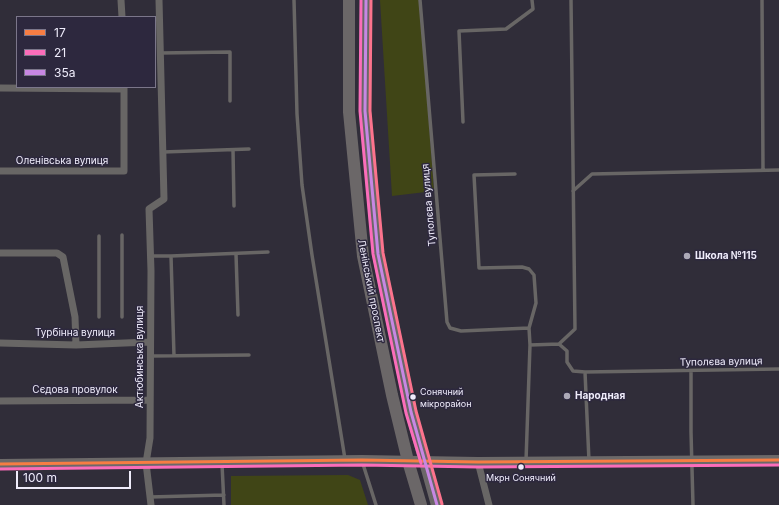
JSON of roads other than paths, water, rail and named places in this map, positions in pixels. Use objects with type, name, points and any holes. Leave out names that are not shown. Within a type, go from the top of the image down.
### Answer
[{"type":"main road","name":"Ленінський проспект","points":[[348,0],[349,112],[363,256],[392,395],[408,461],[421,505]]},
{"type":"main road","name":"Ленінський проспект","points":[[366,0],[365,111],[378,254],[411,412],[437,505]]},
{"type":"main road","points":[[0,464],[362,460],[426,462],[589,462],[779,460]]},
{"type":"street","points":[[121,0],[122,16]]},
{"type":"street","points":[[159,0],[163,152]]},
{"type":"street","points":[[0,88],[124,88]]},
{"type":"street","name":"Оленівська вулиця","points":[[0,171],[124,171],[124,88]]},
{"type":"street","name":"Актюбинська вулиця","points":[[151,501],[146,463],[150,438],[149,209],[164,199],[163,152]]},
{"type":"street","points":[[0,253],[57,253],[63,257],[75,317],[76,344]]},
{"type":"street","name":"Турбінна вулиця","points":[[0,343],[76,344],[150,342]]},
{"type":"street","name":"Сєдова провулок","points":[[0,401],[150,400]]},
{"type":"street","points":[[478,462],[489,505]]},
{"type":"lane","points":[[294,0],[297,114],[302,185],[345,461]]},
{"type":"lane","name":"Туполєва вулиця","points":[[420,0],[447,322],[450,328],[461,331],[529,328]]},
{"type":"lane","points":[[463,122],[458,31],[506,29],[533,9],[532,0]]},
{"type":"lane","points":[[530,345],[559,344],[575,329],[572,0]]},
{"type":"lane","points":[[762,0],[763,170]]},
{"type":"lane","points":[[160,53],[230,52],[230,101]]},
{"type":"lane","points":[[163,152],[249,149]]},
{"type":"lane","points":[[233,150],[234,206]]},
{"type":"lane","points":[[573,192],[592,174],[779,170]]},
{"type":"lane","points":[[515,174],[474,175],[479,268],[522,267],[529,269],[534,275],[536,304],[529,328],[530,345],[526,461]]},
{"type":"lane","points":[[122,235],[122,317]]},
{"type":"lane","points":[[99,236],[99,317]]},
{"type":"lane","points":[[150,256],[268,252]]},
{"type":"lane","points":[[236,254],[238,315]]},
{"type":"lane","points":[[171,256],[174,356]]},
{"type":"lane","points":[[559,344],[567,351],[567,362],[573,371],[585,372],[589,462]]},
{"type":"lane","points":[[150,356],[249,355]]},
{"type":"lane","name":"Туполєва вулиця","points":[[585,372],[779,369]]},
{"type":"lane","points":[[691,371],[693,505]]},
{"type":"lane","points":[[362,460],[376,505]]},
{"type":"lane","points":[[222,462],[224,505]]},
{"type":"lane","points":[[151,501],[224,495]]},
{"type":"place","name":"Школа №115","points":[[687,256]]},
{"type":"place","name":"Народная","points":[[567,396]]},
{"type":"place","name":"Сонячний мікрорайон","points":[[413,397]]},
{"type":"place","name":"Мкрн Сонячний","points":[[521,467]]}]
